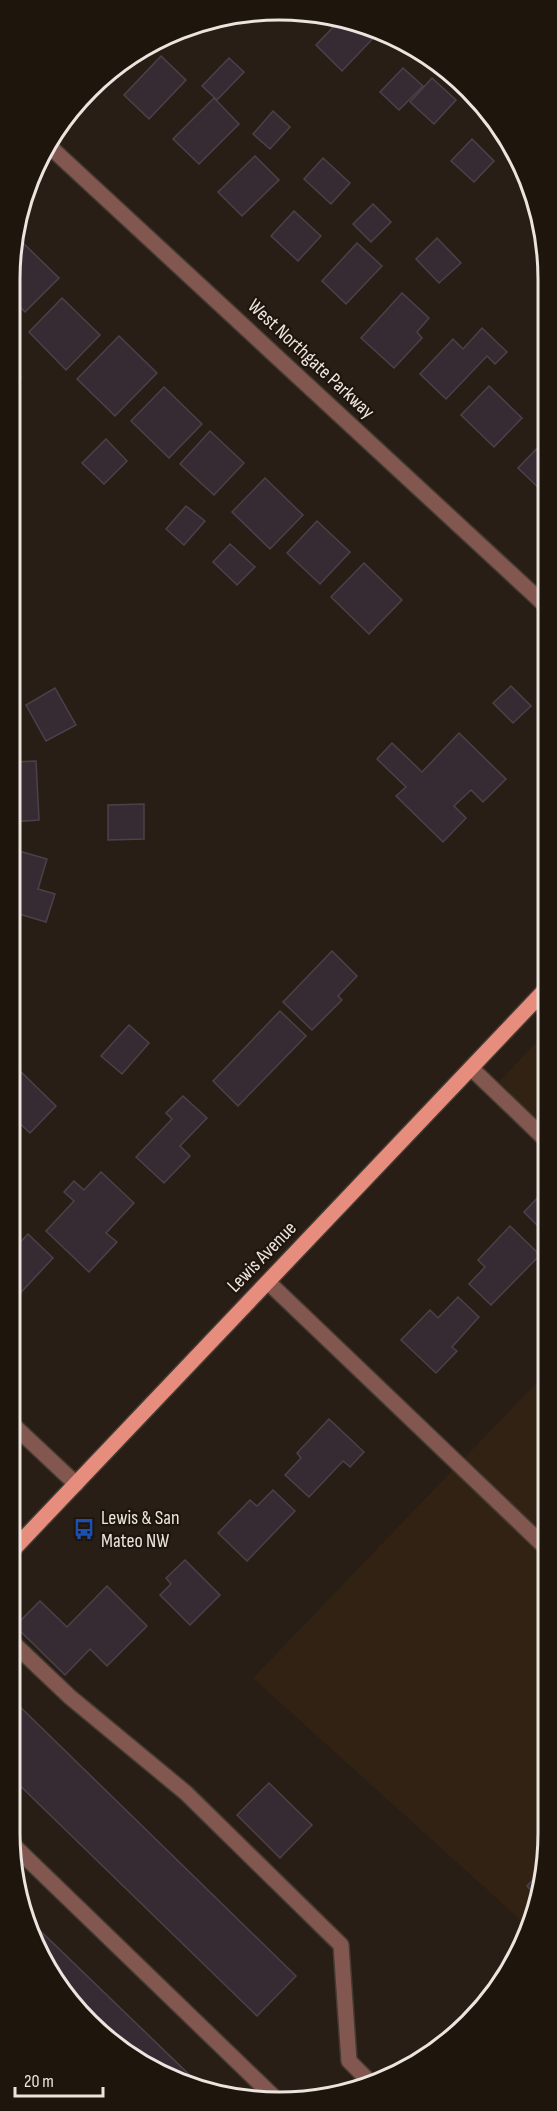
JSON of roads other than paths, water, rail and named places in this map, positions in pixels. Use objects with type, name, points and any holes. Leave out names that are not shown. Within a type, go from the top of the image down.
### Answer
[{"type":"main road","name":"Lewis Avenue","points":[[20,1542],[538,997]]},
{"type":"street","name":"West Northgate Parkway","points":[[53,150],[538,599]]},
{"type":"street","points":[[471,1068],[538,1132]]},
{"type":"street","points":[[268,1282],[538,1540]]},
{"type":"street","points":[[20,1432],[75,1484]]},
{"type":"street","points":[[20,1650],[70,1697],[186,1793],[341,1945],[349,2061],[365,2077]]},
{"type":"street","points":[[20,1852],[268,2091]]},
{"type":"place","name":"Lewis & San Mateo NW","points":[[84,1529]]}]
